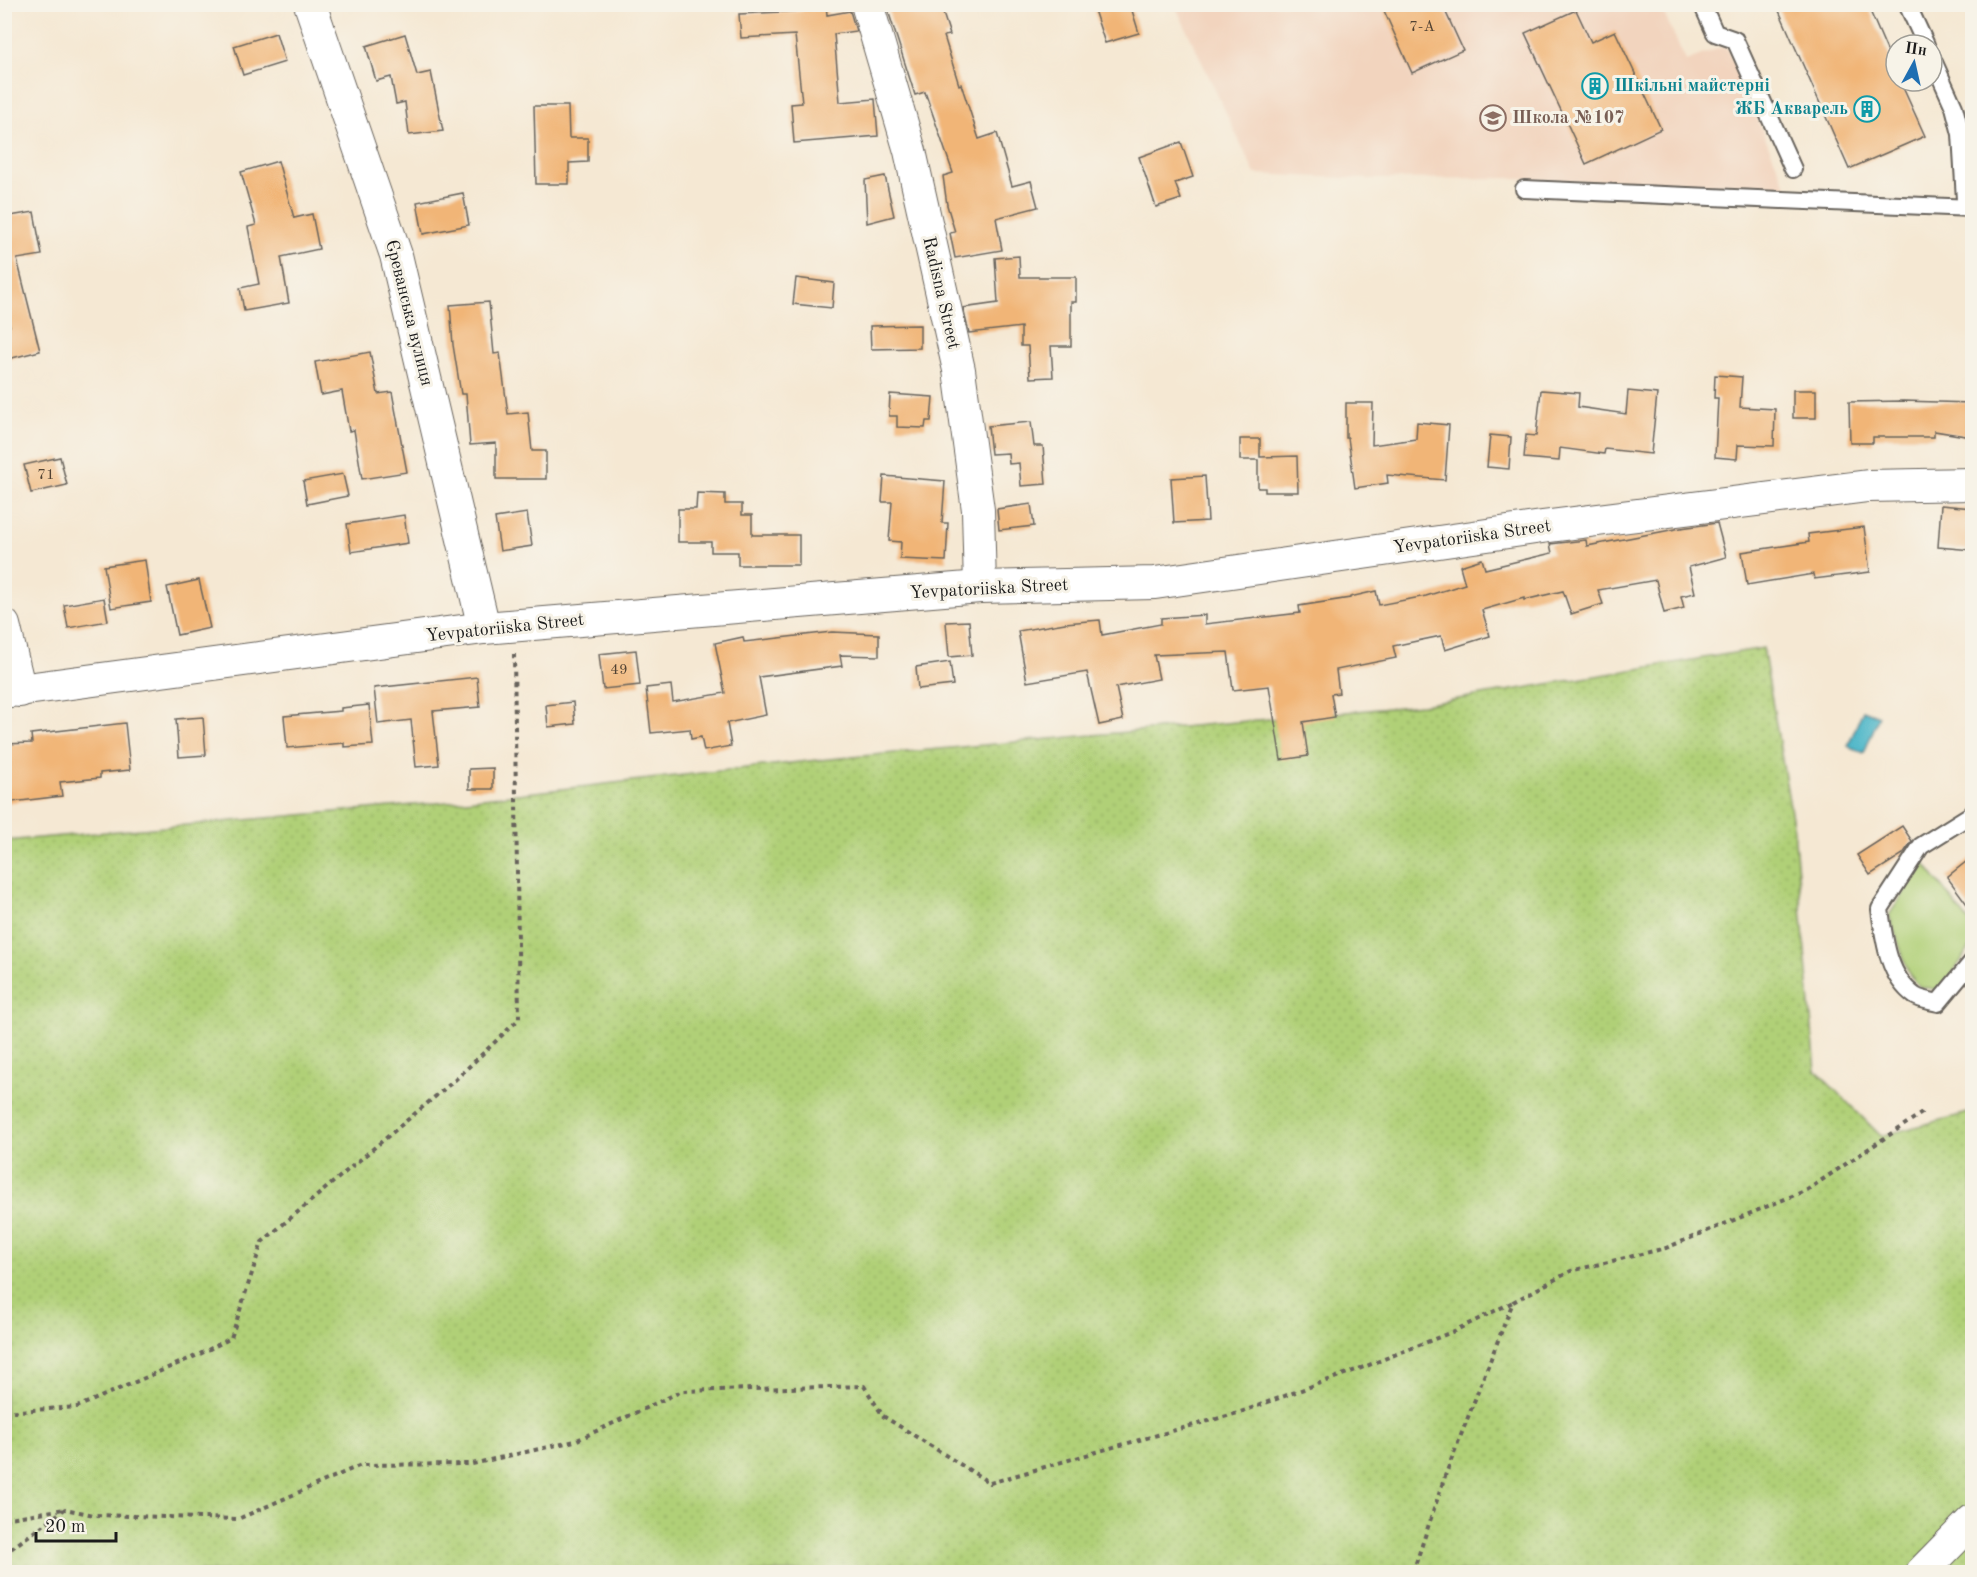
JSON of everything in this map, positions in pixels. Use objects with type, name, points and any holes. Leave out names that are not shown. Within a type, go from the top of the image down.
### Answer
[{"type":"street","name":"Єреванська вулиця","points":[[310,4],[396,255],[499,627]]},
{"type":"street","name":"Radisna Street","points":[[867,4],[910,151],[958,370],[978,510],[980,587]]},
{"type":"street","name":"Yevpatoriiska Street","points":[[12,691],[499,627],[980,587],[1155,583],[1542,527],[1868,486],[1972,484]]},
{"type":"street","points":[[4,626],[12,691]]},
{"type":"street","points":[[1922,1572],[1972,1521]]},
{"type":"lane","points":[[1702,4],[1715,33],[1735,40],[1793,170]]},
{"type":"lane","points":[[1907,4],[1920,33]]},
{"type":"lane","points":[[1944,83],[1961,134],[1965,200],[1972,207]]},
{"type":"lane","points":[[1524,189],[1972,207]]},
{"type":"lane","points":[[1972,814],[1921,846],[1880,909],[1885,943],[1898,977],[1916,997],[1938,1003],[1972,962]]},
{"type":"path","points":[[4,1412],[77,1407],[198,1355],[231,1338],[262,1242],[455,1080],[519,1019],[499,627]]},
{"type":"path","points":[[4,1519],[65,1509],[94,1515],[238,1520],[361,1465],[472,1464],[575,1441],[682,1390],[864,1386],[883,1416],[990,1483],[1238,1413],[1364,1368],[1452,1332],[1571,1271],[1666,1248],[1807,1190],[1925,1111]]},
{"type":"path","points":[[1413,1572],[1445,1476],[1513,1302]]},
{"type":"path","points":[[4,1554],[65,1509]]},
{"type":"shaded area","name":"Школа №107","points":[[1175,5],[1660,5],[1686,61],[1722,47],[1727,48],[1789,193],[1511,178],[1368,179],[1255,174]]},
{"type":"green space","points":[[1763,648],[1794,830],[1816,1071],[1881,1136],[1972,1112],[1972,1572],[5,1572],[5,841],[448,802],[808,761],[1422,705]]},
{"type":"green space","points":[[1924,863],[1972,926],[1972,945],[1941,990],[1920,987],[1909,974],[1889,915]]},
{"type":"water","points":[[1863,710],[1879,716],[1864,753],[1848,746]]},
{"type":"building","points":[[802,4],[826,4],[827,15],[850,11],[856,31],[834,34],[840,102],[875,99],[878,136],[794,143],[791,104],[802,103],[795,35],[741,38],[739,14],[803,11]]},
{"type":"building","points":[[886,4],[940,4],[950,35],[944,36],[979,139],[997,133],[1012,186],[1031,181],[1038,207],[996,218],[1002,250],[955,258],[950,233],[955,232],[947,205],[943,176],[953,173],[925,92],[915,95]]},
{"type":"building","points":[[1092,4],[1130,4],[1139,33],[1105,43]]},
{"type":"building","points":[[1381,4],[1442,4],[1463,50],[1412,73]]},
{"type":"building","name":"ЖБ Акварель","points":[[1776,4],[1867,4],[1884,43],[1884,93],[1905,93],[1925,136],[1849,169]]},
{"type":"building","name":"Шкільні майстерні","points":[[1576,10],[1591,42],[1615,31],[1661,129],[1586,164],[1525,33]]},
{"type":"building","points":[[276,33],[285,62],[243,75],[234,46]]},
{"type":"building","points":[[405,34],[417,75],[431,72],[443,131],[409,135],[405,102],[396,104],[391,77],[376,81],[366,46]]},
{"type":"building","points":[[534,106],[568,106],[569,138],[588,138],[588,162],[569,163],[569,184],[536,184]]},
{"type":"building","points":[[1181,142],[1193,177],[1175,183],[1181,199],[1156,207],[1139,157]]},
{"type":"building","points":[[278,161],[294,218],[312,214],[319,249],[281,257],[289,303],[244,311],[240,288],[259,284],[248,227],[256,225],[241,172]]},
{"type":"building","points":[[885,176],[894,216],[867,223],[865,180]]},
{"type":"building","points":[[463,193],[469,225],[423,234],[417,202]]},
{"type":"building","points":[[34,212],[42,255],[17,259],[40,351],[4,360],[4,328],[10,326],[4,304],[4,217]]},
{"type":"building","points":[[1019,256],[1020,277],[1076,277],[1076,302],[1071,302],[1071,346],[1051,346],[1053,377],[1030,378],[1028,346],[1021,346],[1021,327],[969,333],[963,308],[998,303],[995,258]]},
{"type":"building","points":[[796,278],[834,283],[832,308],[793,304]]},
{"type":"building","points":[[489,302],[494,354],[500,353],[508,414],[528,412],[532,451],[546,451],[546,479],[496,479],[496,443],[470,445],[466,394],[461,394],[453,345],[450,305]]},
{"type":"building","points":[[920,325],[920,348],[871,349],[870,326]]},
{"type":"building","points":[[370,352],[378,394],[392,392],[407,472],[362,479],[354,430],[349,431],[342,391],[321,395],[315,362]]},
{"type":"building","points":[[1715,375],[1742,377],[1740,407],[1775,409],[1774,446],[1738,445],[1737,459],[1715,457],[1718,398],[1714,398]]},
{"type":"building","points":[[1541,390],[1579,393],[1578,407],[1626,414],[1628,391],[1657,394],[1651,454],[1605,449],[1604,454],[1560,448],[1559,461],[1524,458],[1526,435],[1536,436]]},
{"type":"building","points":[[1793,390],[1816,390],[1816,418],[1793,418]]},
{"type":"building","points":[[890,394],[933,397],[931,421],[926,421],[925,428],[897,427],[897,416],[889,416]]},
{"type":"building","points":[[1849,402],[1972,403],[1972,437],[1934,431],[1934,437],[1873,437],[1873,443],[1850,443]]},
{"type":"building","points":[[1346,403],[1373,403],[1372,445],[1416,439],[1417,422],[1449,425],[1445,480],[1387,475],[1388,483],[1355,488],[1348,438],[1346,438]]},
{"type":"building","points":[[1031,422],[1034,446],[1043,446],[1046,484],[1021,486],[1019,463],[1009,464],[1008,453],[991,454],[988,426]]},
{"type":"building","points":[[1490,435],[1511,437],[1509,469],[1487,467]]},
{"type":"building","points":[[1240,439],[1260,439],[1260,457],[1297,456],[1298,492],[1265,492],[1265,488],[1258,488],[1258,460],[1240,460]]},
{"type":"building","points":[[60,457],[67,485],[31,493],[24,465]]},
{"type":"building","points":[[343,474],[348,496],[307,504],[303,481]]},
{"type":"building","points":[[884,476],[945,481],[942,523],[948,523],[946,561],[900,559],[901,542],[889,541],[892,502],[882,502]]},
{"type":"building","points":[[1205,476],[1208,521],[1174,523],[1171,478]]},
{"type":"building","points":[[697,493],[725,494],[725,504],[742,504],[742,515],[752,515],[752,535],[799,535],[799,565],[738,565],[738,552],[711,552],[711,542],[678,542],[678,509],[696,509]]},
{"type":"building","points":[[1031,504],[1034,526],[999,530],[997,509]]},
{"type":"building","points":[[1941,505],[1972,508],[1972,550],[1938,547]]},
{"type":"building","points":[[527,513],[532,546],[500,551],[495,518]]},
{"type":"building","points":[[404,515],[408,543],[351,552],[347,524]]},
{"type":"building","points":[[1717,523],[1726,557],[1689,567],[1695,593],[1681,596],[1684,608],[1664,613],[1656,580],[1598,590],[1603,604],[1571,614],[1563,591],[1524,600],[1524,598],[1482,610],[1490,636],[1445,650],[1441,636],[1393,646],[1396,658],[1336,670],[1339,693],[1331,694],[1335,717],[1303,722],[1308,756],[1281,760],[1269,686],[1233,690],[1228,652],[1154,655],[1159,679],[1116,687],[1123,720],[1099,725],[1087,672],[1027,682],[1018,631],[1100,620],[1102,635],[1161,624],[1161,618],[1205,615],[1205,624],[1300,613],[1299,606],[1350,598],[1376,591],[1379,605],[1426,596],[1465,584],[1460,566],[1482,559],[1485,569],[1552,553],[1550,544],[1586,540],[1587,546]]},
{"type":"building","points":[[1864,527],[1870,572],[1814,579],[1813,574],[1747,585],[1742,552],[1809,542],[1808,534]]},
{"type":"building","points":[[145,560],[151,602],[111,608],[104,566]]},
{"type":"building","points":[[199,580],[210,628],[177,635],[167,587]]},
{"type":"building","points":[[104,598],[108,621],[68,628],[64,605]]},
{"type":"building","points":[[969,621],[972,655],[949,657],[946,622]]},
{"type":"building","points":[[832,632],[879,634],[879,656],[840,655],[842,666],[759,677],[766,715],[727,723],[731,746],[704,751],[701,737],[691,739],[690,729],[651,733],[646,688],[671,685],[673,702],[725,693],[715,643],[743,637],[744,642]]},
{"type":"building","points":[[636,650],[640,685],[603,689],[599,654]]},
{"type":"building","points":[[950,662],[953,685],[918,689],[916,667]]},
{"type":"building","points":[[477,677],[480,707],[433,711],[439,765],[416,767],[411,720],[378,724],[374,688]]},
{"type":"building","points":[[573,702],[575,724],[548,727],[546,705]]},
{"type":"building","points":[[369,705],[373,745],[344,747],[344,743],[287,748],[284,716],[341,711],[341,708]]},
{"type":"building","points":[[203,717],[206,755],[179,757],[176,719]]},
{"type":"building","points":[[125,723],[130,770],[100,773],[100,778],[60,782],[62,796],[4,803],[4,744],[32,743],[31,734]]},
{"type":"building","points":[[493,768],[493,789],[469,789],[469,769]]},
{"type":"building","points":[[1902,826],[1912,841],[1903,854],[1870,875],[1857,855]]},
{"type":"building","points":[[1972,857],[1972,911],[1947,877]]},
{"type":"place","name":"Шкільні майстерні","points":[[1595,86]]},
{"type":"place","name":"ЖБ Акварель","points":[[1867,109]]},
{"type":"place","name":"Школа №107","points":[[1493,118]]}]
